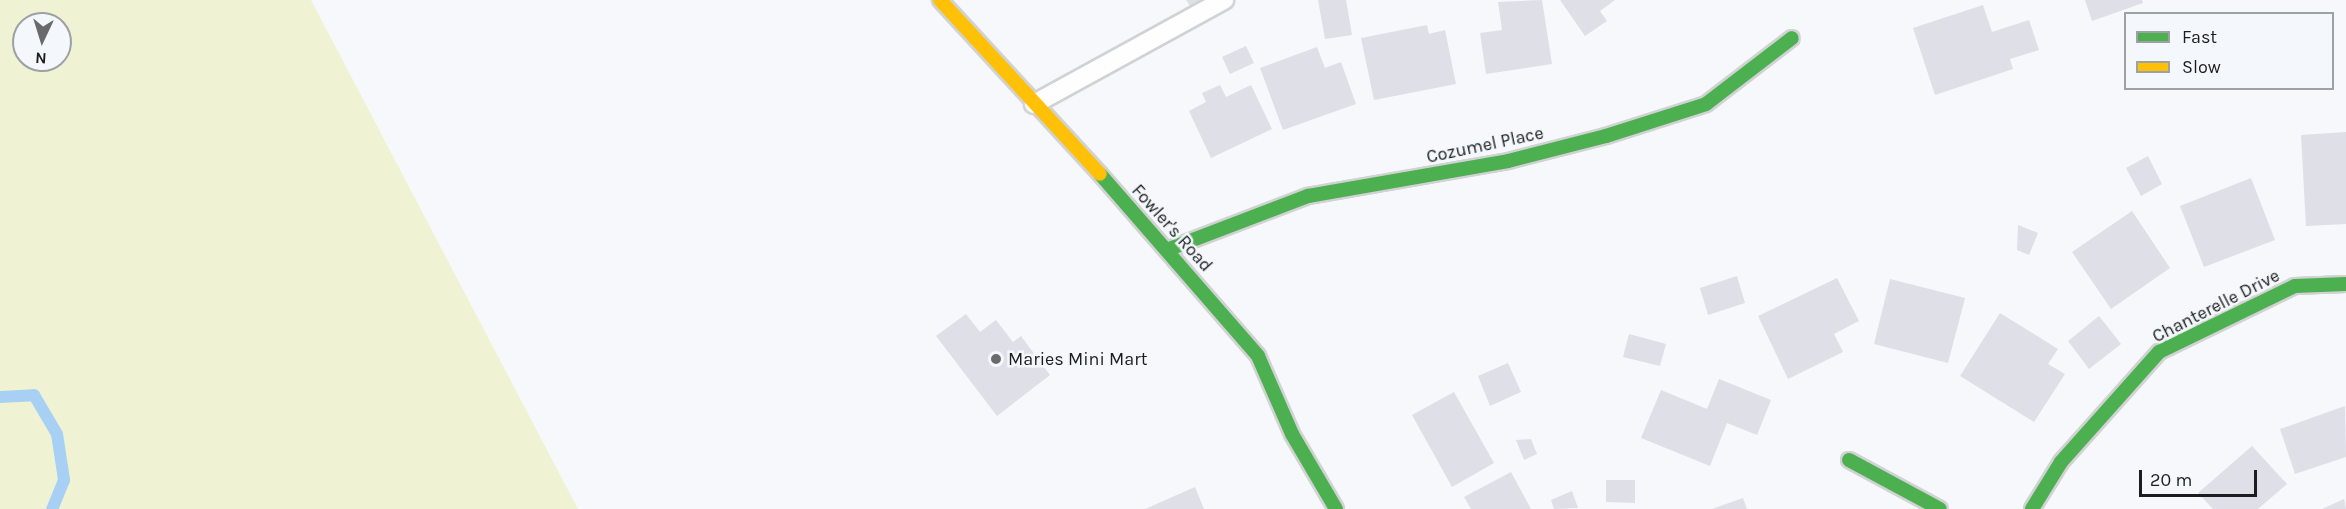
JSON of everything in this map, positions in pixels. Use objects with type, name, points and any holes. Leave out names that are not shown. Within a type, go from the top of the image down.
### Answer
[{"type":"street","name":"Fowler's Road","points":[[940,0],[1169,249],[1258,356],[1292,434],[1336,509]]},
{"type":"street","name":"Cozumel Place","points":[[1169,249],[1308,196],[1508,161],[1706,104],[1792,38]]},
{"type":"street","name":"Chanterelle Drive","points":[[2032,509],[2061,462],[2159,352],[2295,286],[2346,284]]},
{"type":"street","points":[[1849,460],[1940,509]]},
{"type":"lane","points":[[1035,104],[1224,0]]},
{"type":"green space","points":[[0,0],[311,0],[578,509],[0,509]]},
{"type":"building","points":[[1186,0],[1212,0],[1194,12]]},
{"type":"building","points":[[1318,0],[1346,0],[1352,35],[1325,39]]},
{"type":"building","points":[[1542,0],[1552,64],[1486,74],[1480,33],[1502,30],[1498,2]]},
{"type":"building","points":[[1560,0],[1615,0],[1600,11],[1607,21],[1585,36]]},
{"type":"building","points":[[2085,0],[2142,0],[2143,3],[2092,21]]},
{"type":"building","points":[[1983,5],[1992,32],[2029,20],[2039,50],[2010,59],[2013,69],[1935,95],[1913,28]]},
{"type":"building","points":[[1427,25],[1429,34],[1445,30],[1456,84],[1374,100],[1361,38]]},
{"type":"building","points":[[1246,46],[1254,63],[1230,74],[1222,57]]},
{"type":"building","points":[[1317,47],[1325,68],[1341,62],[1356,104],[1283,130],[1260,68]]},
{"type":"building","points":[[1220,85],[1226,97],[1251,85],[1272,129],[1211,158],[1189,111],[1206,102],[1202,93]]},
{"type":"building","points":[[2346,132],[2346,224],[2306,226],[2301,135]]},
{"type":"building","points":[[2148,156],[2162,184],[2141,196],[2126,168]]},
{"type":"building","points":[[2251,178],[2275,240],[2204,267],[2180,206]]},
{"type":"building","points":[[2132,211],[2170,268],[2111,309],[2072,252]]},
{"type":"building","points":[[2018,225],[2038,233],[2029,255],[2017,250]]},
{"type":"building","points":[[1737,276],[1745,303],[1708,315],[1700,288]]},
{"type":"building","points":[[1837,278],[1859,321],[1834,334],[1843,352],[1788,379],[1758,316]]},
{"type":"building","points":[[1890,279],[1965,298],[1948,363],[1874,344]]},
{"type":"building","points":[[2000,313],[2058,349],[2048,364],[2065,374],[2034,422],[1960,376]]},
{"type":"building","name":"Maries Mini Mart","points":[[966,314],[980,332],[996,320],[1013,342],[1021,336],[1050,375],[997,416],[936,336]]},
{"type":"building","points":[[2099,316],[2121,344],[2089,369],[2068,341]]},
{"type":"building","points":[[1629,334],[1666,344],[1660,366],[1623,357]]},
{"type":"building","points":[[1508,363],[1521,392],[1490,406],[1478,376]]},
{"type":"building","points":[[1719,379],[1771,400],[1757,435],[1727,423],[1710,466],[1641,438],[1661,390],[1707,409]]},
{"type":"building","points":[[1454,392],[1494,463],[1452,487],[1412,415]]},
{"type":"building","points":[[2345,406],[2346,457],[2295,474],[2280,429]]},
{"type":"building","points":[[1531,439],[1537,454],[1524,460],[1516,440]]},
{"type":"building","points":[[2252,446],[2287,484],[2258,509],[2213,509],[2198,493]]},
{"type":"building","points":[[1511,472],[1531,509],[1471,509],[1464,497]]},
{"type":"building","points":[[1606,480],[1635,480],[1635,503],[1606,502]]},
{"type":"building","points":[[1195,487],[1204,509],[1145,509]]},
{"type":"building","points":[[1572,491],[1578,508],[1554,509],[1551,500]]},
{"type":"building","points":[[1743,498],[1747,509],[1712,509]]},
{"type":"building","points":[[2344,499],[2346,509],[2322,509]]},
{"type":"waterway","points":[[0,397],[34,395],[57,434],[64,480],[52,509]]},
{"type":"traffic: fast","points":[[1169,249],[1308,196],[1508,161],[1606,136],[1706,104],[1792,38]]},
{"type":"traffic: fast","points":[[1100,174],[1258,356],[1292,434],[1336,509]]},
{"type":"traffic: fast","points":[[2032,509],[2061,462],[2159,352],[2295,286],[2346,284]]},
{"type":"traffic: fast","points":[[1849,460],[1940,509]]},
{"type":"traffic: slow","points":[[940,0],[1100,174]]},
{"type":"place","name":"Maries Mini Mart","points":[[996,359]]}]
